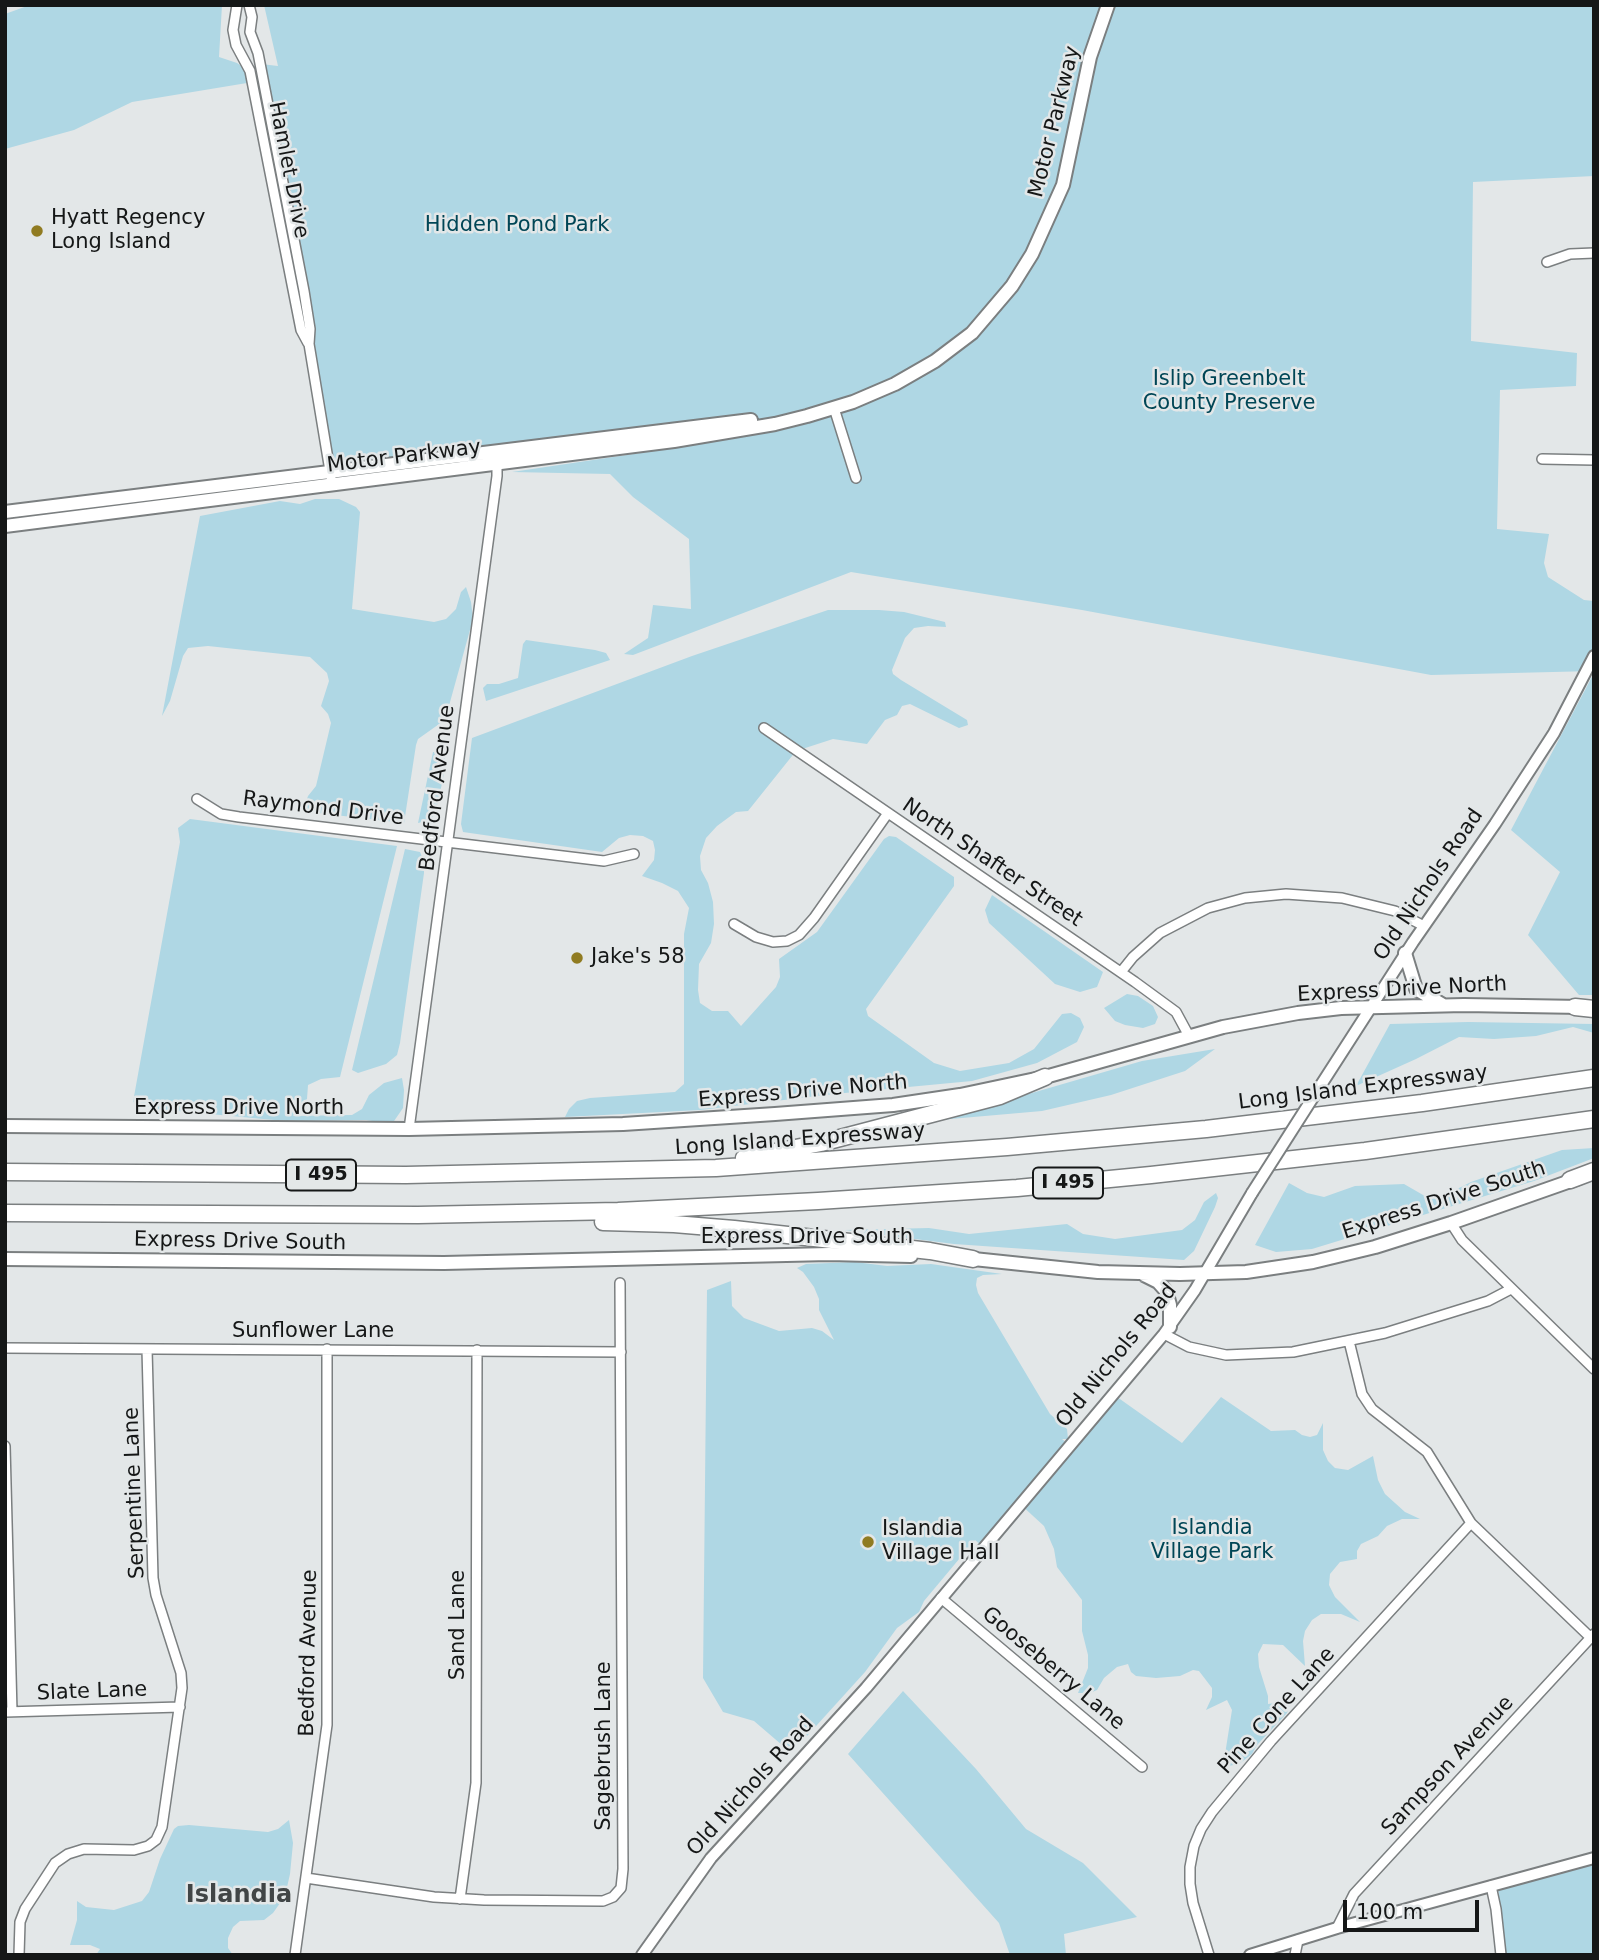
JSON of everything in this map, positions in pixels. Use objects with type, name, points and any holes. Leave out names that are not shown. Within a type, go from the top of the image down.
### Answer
[{"type":"highway","points":[[1575,1007],[1594,1008]]},
{"type":"highway","points":[[716,1168],[752,1156],[821,1143],[1000,1096],[1045,1077]]},
{"type":"highway","name":"Long Island Expressway","points":[[5,1172],[406,1175],[716,1168],[1007,1147],[1193,1130],[1422,1103],[1594,1078]]},
{"type":"highway","name":"I 495","points":[[5,1213],[364,1216],[752,1205],[1017,1188],[1151,1175],[1353,1153],[1594,1119]]},
{"type":"highway","points":[[1570,1180],[1594,1173]]},
{"type":"highway","points":[[539,1213],[576,1222],[674,1224],[734,1229],[930,1251],[973,1259]]},
{"type":"main road","name":"Motor Parkway","points":[[5,526],[674,441],[807,416],[895,384],[935,361],[972,333],[1012,286],[1042,235],[1063,185],[1090,57],[1108,5]]},
{"type":"main road","name":"Motor Parkway","points":[[5,512],[807,416]]},
{"type":"main road","points":[[1405,953],[1414,986],[1443,1005]]},
{"type":"main road","name":"Express Drive North","points":[[5,1126],[409,1129],[636,1123],[859,1108],[927,1101],[1045,1077],[1189,1036],[1298,1013],[1443,1005],[1575,1007]]},
{"type":"main road","name":"Express Drive South","points":[[5,1259],[481,1263],[830,1254],[973,1259],[1098,1272],[1245,1272],[1332,1258],[1451,1223],[1570,1180]]},
{"type":"main road","points":[[1141,1273],[1158,1282],[1166,1291],[1170,1306],[1167,1331]]},
{"type":"street","name":"Hamlet Drive","points":[[236,5],[233,30],[238,52],[250,71],[301,330],[309,344]]},
{"type":"street","name":"Hamlet Drive","points":[[249,5],[252,17],[250,33],[258,53],[304,291],[310,329],[309,344],[332,486]]},
{"type":"street","points":[[235,17],[252,17]]},
{"type":"street","points":[[242,56],[258,53]]},
{"type":"street","points":[[1547,262],[1570,254],[1594,253]]},
{"type":"street","points":[[834,408],[856,478]]},
{"type":"street","name":"Bedford Avenue","points":[[409,1129],[498,465],[497,451]]},
{"type":"street","points":[[1542,458],[1594,460]]},
{"type":"street","name":"Old Nichols Road","points":[[642,1955],[711,1858],[853,1703],[1167,1331],[1405,953],[1554,733],[1594,656]]},
{"type":"street","name":"North Shafter Street","points":[[764,728],[1121,972],[1176,1012],[1189,1036]]},
{"type":"street","name":"Raymond Drive","points":[[197,799],[221,814],[604,861],[634,854]]},
{"type":"street","points":[[734,924],[773,943],[787,941],[799,935],[888,813]]},
{"type":"street","points":[[1121,972],[1133,957],[1160,933],[1208,908],[1245,898],[1286,894],[1342,898],[1395,911],[1424,926]]},
{"type":"street","points":[[1451,1223],[1462,1240],[1594,1369]]},
{"type":"street","name":"Sagebrush Lane","points":[[306,1878],[460,1899],[603,1901],[621,1888],[620,1283]]},
{"type":"street","points":[[1167,1331],[1202,1351],[1226,1355],[1271,1354],[1385,1333],[1488,1301],[1511,1289]]},
{"type":"street","points":[[1349,1341],[1360,1386],[1367,1402],[1378,1414],[1427,1452],[1471,1523],[1592,1636]]},
{"type":"street","name":"Sunflower Lane","points":[[5,1348],[621,1352]]},
{"type":"street","name":"Serpentine Lane","points":[[19,1955],[20,1922],[25,1909],[55,1863],[68,1854],[84,1849],[134,1850],[148,1846],[156,1840],[162,1827],[182,1688],[181,1673],[153,1578],[147,1349]]},
{"type":"street","name":"Bedford Avenue","points":[[295,1955],[327,1725],[327,1349]]},
{"type":"street","name":"Sand Lane","points":[[460,1899],[476,1783],[477,1350]]},
{"type":"street","points":[[5,1446],[9,1712]]},
{"type":"street","name":"Pine Cone Lane","points":[[1209,1955],[1190,1884],[1194,1846],[1201,1829],[1271,1741],[1471,1523]]},
{"type":"street","name":"Gooseberry Lane","points":[[941,1598],[1142,1766]]},
{"type":"street","name":"Sampson Avenue","points":[[1337,1928],[1354,1894],[1592,1636]]},
{"type":"street","name":"Slate Lane","points":[[9,1712],[180,1707]]},
{"type":"street","points":[[1250,1955],[1337,1928],[1594,1858]]},
{"type":"street","points":[[1491,1886],[1501,1955]]},
{"type":"street","points":[[1295,1955],[1298,1940]]},
{"type":"green space","points":[[30,5],[222,5],[219,57],[237,63],[254,75],[247,83],[132,102],[74,130],[5,149],[5,14]]},
{"type":"green space","points":[[264,5],[1594,5],[1594,176],[1473,182],[1471,341],[1577,353],[1576,386],[1500,390],[1497,529],[1549,534],[1544,563],[1548,577],[1584,600],[1594,601],[1594,671],[1431,675],[1082,610],[851,572],[633,655],[624,654],[648,638],[653,605],[691,609],[689,539],[633,497],[610,474],[512,472],[640,453],[630,447],[788,417],[626,434],[331,472],[261,64],[278,66]]},
{"type":"green space","points":[[315,499],[339,499],[356,507],[360,512],[352,609],[434,622],[446,619],[456,609],[461,592],[466,587],[471,602],[473,619],[447,713],[442,722],[418,739],[416,745],[404,823],[309,812],[305,805],[316,786],[331,723],[321,706],[329,681],[327,673],[310,657],[208,646],[188,648],[183,656],[170,701],[162,716],[200,516],[280,501],[300,504]]},
{"type":"green space","points":[[828,610],[904,612],[945,622],[946,627],[914,628],[905,638],[892,670],[901,680],[967,720],[968,725],[959,728],[910,704],[902,706],[897,715],[885,720],[867,744],[833,739],[796,751],[748,811],[736,812],[717,826],[706,838],[700,856],[701,870],[713,902],[714,924],[711,943],[699,964],[700,1003],[712,1011],[728,1011],[741,1026],[776,987],[780,977],[779,959],[817,932],[884,839],[889,836],[896,837],[954,877],[954,886],[866,1009],[868,1016],[934,1063],[960,1071],[1009,1063],[1034,1049],[1062,1014],[1071,1013],[1080,1018],[1084,1027],[1077,1042],[1037,1063],[972,1081],[700,1110],[565,1117],[577,1101],[675,1092],[684,1084],[684,934],[689,908],[678,891],[642,876],[654,860],[655,850],[653,841],[643,836],[619,838],[602,852],[463,832],[461,824],[472,738],[692,656]]},
{"type":"green space","points":[[526,640],[595,650],[606,653],[610,660],[486,701],[483,688],[487,684],[499,684],[518,678],[523,644]]},
{"type":"green space","points":[[1594,673],[1594,995],[1579,995],[1528,935],[1560,872],[1511,830]]},
{"type":"green space","points":[[433,752],[444,753],[446,765],[436,811],[431,820],[418,823]]},
{"type":"green space","points":[[190,819],[397,846],[340,1077],[321,1079],[308,1085],[307,1099],[293,1116],[352,1115],[362,1109],[369,1095],[384,1083],[402,1078],[403,1108],[392,1124],[366,1120],[285,1121],[156,1109],[133,1102],[180,842],[178,828]]},
{"type":"green space","points":[[405,849],[420,852],[424,873],[400,1043],[397,1055],[386,1064],[358,1073],[352,1070]]},
{"type":"green space","points":[[992,895],[1103,972],[1097,987],[1080,992],[1055,984],[989,923],[985,910]]},
{"type":"green space","points":[[1127,994],[1138,996],[1153,1006],[1158,1017],[1155,1024],[1143,1028],[1115,1021],[1104,1008]]},
{"type":"green space","points":[[1390,1024],[1594,1024],[1594,1033],[1573,1027],[1536,1036],[1494,1039],[1459,1037],[1356,1086]]},
{"type":"green space","points":[[1215,1049],[1185,1071],[1111,1095],[1042,1111],[939,1120],[1142,1061]]},
{"type":"green space","points":[[1594,1148],[1594,1158],[1534,1181],[1312,1249],[1276,1252],[1255,1245],[1289,1183],[1307,1193],[1324,1197],[1355,1186],[1404,1184],[1430,1199],[1562,1150]]},
{"type":"green space","points":[[1216,1193],[1218,1198],[1215,1207],[1194,1251],[1184,1260],[954,1244],[845,1230],[929,1228],[969,1234],[1067,1224],[1083,1234],[1115,1239],[1182,1230],[1195,1220],[1204,1202]]},
{"type":"green space","name":"Islandia Village Park","points":[[855,1262],[887,1266],[931,1264],[1002,1274],[977,1278],[978,1293],[1050,1414],[1067,1429],[1068,1439],[1062,1439],[1067,1443],[1110,1392],[1182,1443],[1221,1397],[1271,1431],[1295,1430],[1310,1437],[1317,1435],[1323,1423],[1323,1450],[1335,1468],[1348,1470],[1373,1456],[1378,1480],[1385,1494],[1405,1512],[1420,1519],[1402,1519],[1387,1526],[1378,1536],[1361,1544],[1357,1559],[1340,1562],[1330,1574],[1329,1585],[1335,1597],[1360,1622],[1341,1614],[1321,1614],[1312,1620],[1305,1631],[1303,1641],[1305,1666],[1283,1645],[1263,1644],[1258,1654],[1259,1667],[1268,1704],[1291,1701],[1287,1713],[1252,1754],[1239,1764],[1223,1767],[1232,1710],[1227,1700],[1206,1710],[1212,1697],[1212,1688],[1199,1671],[1156,1678],[1136,1676],[1128,1664],[1117,1667],[1104,1678],[1097,1690],[1078,1693],[1088,1668],[1082,1631],[1082,1600],[1057,1567],[1054,1549],[1044,1526],[1020,1504],[983,1547],[975,1540],[924,1601],[919,1612],[897,1628],[865,1672],[807,1736],[788,1747],[754,1721],[723,1712],[703,1678],[707,1290],[731,1281],[732,1306],[744,1318],[779,1331],[812,1328],[822,1331],[834,1340],[819,1310],[819,1299],[814,1287],[797,1268],[806,1264]]},
{"type":"green space","points":[[903,1691],[976,1769],[1026,1829],[1083,1863],[1137,1917],[1064,1934],[1066,1955],[1010,1955],[999,1923],[848,1754]]},
{"type":"green space","points":[[289,1820],[293,1843],[285,1896],[273,1913],[264,1920],[240,1921],[233,1927],[228,1938],[228,1948],[233,1955],[96,1955],[100,1949],[90,1945],[70,1945],[77,1920],[77,1901],[86,1907],[114,1910],[142,1901],[149,1892],[160,1859],[178,1826],[268,1832],[278,1829]]},
{"type":"green space","points":[[1594,1862],[1594,1955],[1502,1955],[1498,1885]]},
{"type":"place","name":"Hyatt Regency Long Island","points":[[37,231]]},
{"type":"place","name":"Jake's 58","points":[[577,958]]},
{"type":"place","name":"Islandia Village Hall","points":[[868,1542]]},
{"type":"district","name":"Islandia","points":[[239,1896]]},
{"type":"park label","name":"Hidden Pond Park","points":[[517,226]]},
{"type":"park label","name":"Islip Greenbelt County Preserve","points":[[1229,392]]}]
